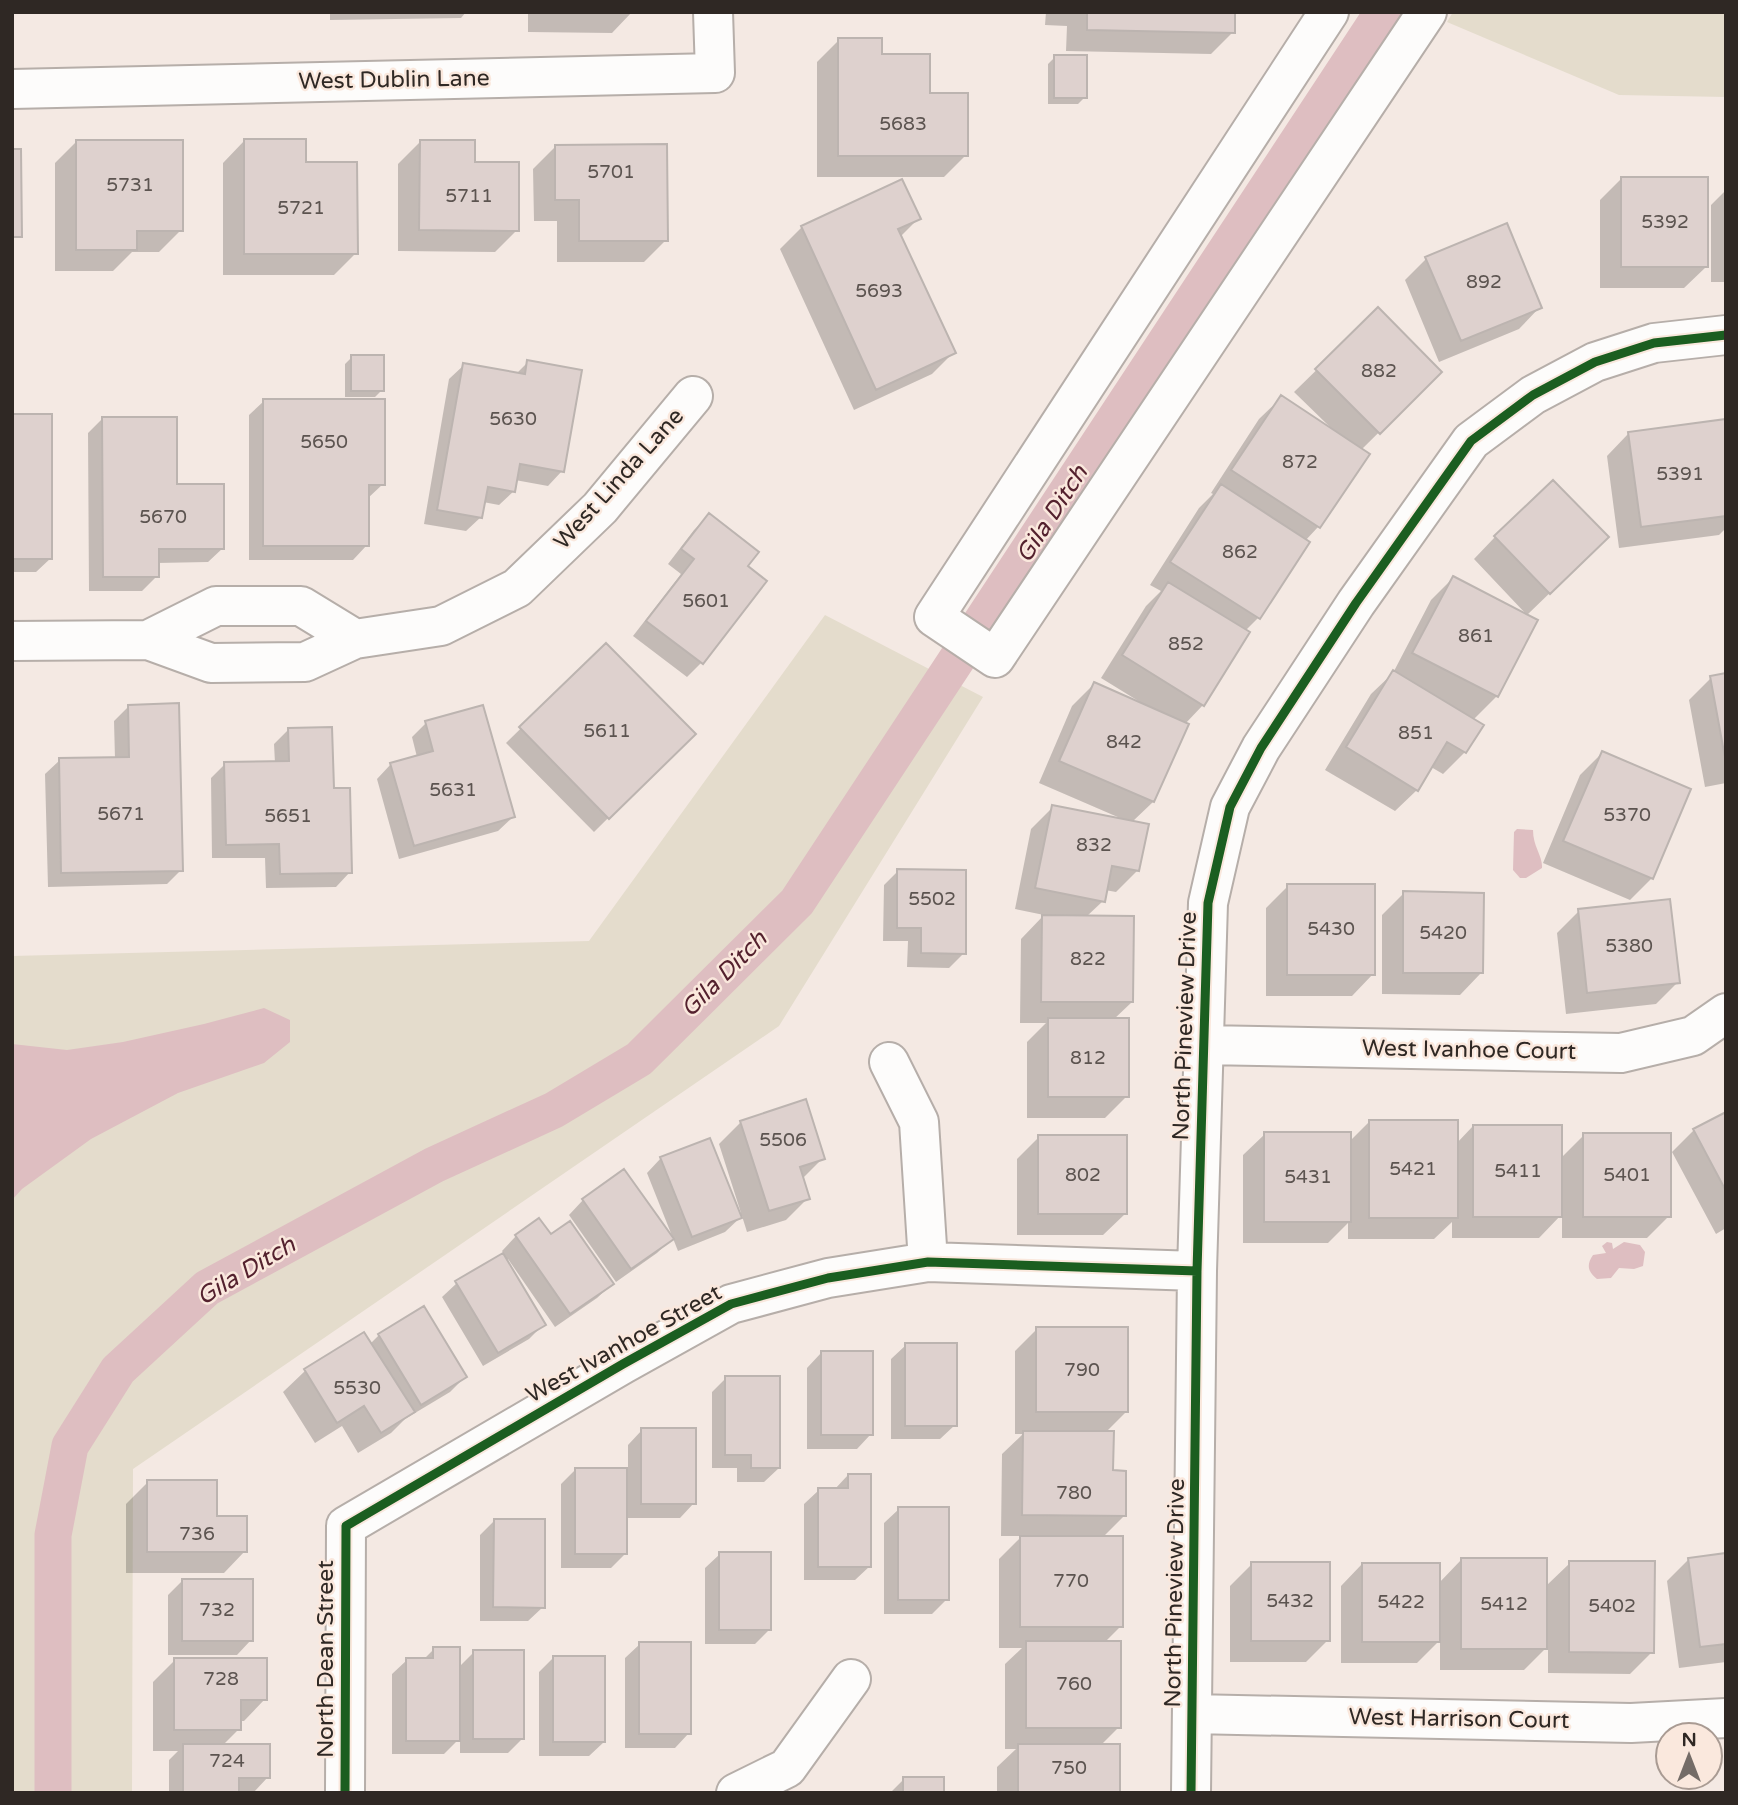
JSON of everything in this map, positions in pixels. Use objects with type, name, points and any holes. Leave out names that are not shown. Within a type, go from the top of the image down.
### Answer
[{"type":"street","name":"West Dublin Lane","points":[[12,89],[715,73],[713,12]]},
{"type":"street","points":[[1329,12],[934,617],[995,658],[1427,12]]},
{"type":"street","name":"North Pineview Drive","points":[[1191,1793],[1197,1271],[1208,903],[1230,807],[1261,748],[1356,603],[1471,440],[1533,395],[1595,362],[1654,343],[1726,335]]},
{"type":"street","name":"West Linda Lane","points":[[12,641],[148,640],[211,663],[305,662],[355,639],[440,626],[517,588],[600,508],[693,396]]},
{"type":"street","name":"West Linda Lane","points":[[148,640],[216,606],[301,606],[355,639]]},
{"type":"street","name":"West Ivanhoe Court","points":[[1203,1045],[1621,1054],[1693,1036],[1726,1013]]},
{"type":"street","points":[[889,1062],[919,1122],[928,1262]]},
{"type":"street","name":"West Ivanhoe Street","points":[[346,1526],[623,1364],[732,1304],[828,1278],[928,1262],[1197,1271]]},
{"type":"street","name":"North Dean Street","points":[[345,1793],[346,1526]]},
{"type":"street","points":[[736,1793],[787,1769],[851,1679]]},
{"type":"street","name":"West Harrison Court","points":[[1192,1714],[1631,1723],[1726,1718]]},
{"type":"shaded area","points":[[1453,12],[1726,12],[1726,97],[1619,95],[1447,22]]},
{"type":"shaded area","points":[[825,615],[983,697],[779,1026],[133,1469],[132,1793],[12,1793],[12,956],[589,941]]},
{"type":"shaded area","points":[[1517,829],[1533,830],[1542,864],[1542,868],[1526,878],[1520,878],[1513,870],[1514,832]]},
{"type":"shaded area","points":[[264,1008],[290,1020],[290,1042],[264,1063],[178,1093],[91,1139],[22,1189],[12,1200],[12,1044],[67,1050],[123,1042]]},
{"type":"shaded area","points":[[1607,1242],[1612,1243],[1613,1249],[1624,1242],[1640,1245],[1645,1252],[1643,1266],[1634,1269],[1619,1268],[1611,1278],[1597,1279],[1590,1271],[1589,1262],[1593,1255],[1606,1253],[1602,1246]]},
{"type":"building","points":[[1087,12],[1235,12],[1235,33],[1087,30]]},
{"type":"building","points":[[838,38],[882,38],[882,54],[930,54],[930,93],[968,93],[968,156],[838,156]]},
{"type":"building","points":[[1054,55],[1087,55],[1087,98],[1054,98]]},
{"type":"building","points":[[244,139],[306,139],[306,162],[357,162],[358,254],[244,254]]},
{"type":"building","points":[[76,140],[183,140],[183,231],[137,231],[137,250],[76,250]]},
{"type":"building","points":[[420,140],[475,140],[475,162],[519,162],[519,231],[419,230]]},
{"type":"building","points":[[667,144],[668,241],[579,241],[579,200],[555,200],[555,145]]},
{"type":"building","points":[[12,149],[21,149],[22,237],[12,237]]},
{"type":"building","points":[[1621,177],[1708,177],[1708,267],[1621,267]]},
{"type":"building","points":[[902,179],[921,219],[898,229],[956,353],[876,390],[801,226]]},
{"type":"building","points":[[1507,223],[1542,308],[1461,341],[1425,257]]},
{"type":"building","points":[[1378,307],[1442,372],[1380,434],[1315,369]]},
{"type":"building","points":[[351,355],[384,355],[384,391],[351,391]]},
{"type":"building","points":[[527,360],[582,370],[564,472],[520,464],[515,492],[488,487],[482,518],[437,510],[463,363],[525,374]]},
{"type":"building","points":[[1281,395],[1370,454],[1320,528],[1231,470]]},
{"type":"building","points":[[263,399],[385,399],[385,485],[369,485],[369,546],[263,546]]},
{"type":"building","points":[[12,414],[52,414],[52,559],[12,559]]},
{"type":"building","points":[[102,417],[177,417],[177,484],[224,484],[224,549],[159,549],[159,577],[103,577]]},
{"type":"building","points":[[1726,419],[1726,516],[1641,527],[1628,432]]},
{"type":"building","points":[[1553,480],[1609,537],[1550,594],[1494,536]]},
{"type":"building","points":[[1221,484],[1310,542],[1260,619],[1170,562]]},
{"type":"building","points":[[709,513],[759,552],[748,566],[767,581],[703,664],[646,621],[694,559],[681,549]]},
{"type":"building","points":[[1453,576],[1538,620],[1498,697],[1412,653]]},
{"type":"building","points":[[1168,582],[1250,632],[1204,706],[1122,655]]},
{"type":"building","points":[[606,643],[696,734],[609,819],[519,727]]},
{"type":"building","points":[[1393,670],[1484,725],[1466,753],[1447,742],[1418,791],[1346,747]]},
{"type":"building","points":[[1726,673],[1726,763],[1710,676]]},
{"type":"building","points":[[1094,682],[1189,724],[1154,802],[1059,761]]},
{"type":"building","points":[[179,703],[183,871],[61,873],[59,758],[129,757],[128,705]]},
{"type":"building","points":[[483,705],[515,817],[414,846],[390,763],[433,751],[425,721]]},
{"type":"building","points":[[332,727],[334,788],[350,788],[352,873],[280,874],[279,844],[226,845],[224,762],[289,761],[288,728]]},
{"type":"building","points":[[1602,751],[1691,789],[1653,879],[1563,841]]},
{"type":"building","points":[[1052,805],[1149,824],[1139,871],[1112,866],[1105,902],[1035,888]]},
{"type":"building","points":[[897,869],[966,870],[966,954],[921,953],[921,928],[897,928]]},
{"type":"building","points":[[1287,884],[1375,884],[1375,975],[1287,975]]},
{"type":"building","points":[[1403,891],[1484,893],[1483,973],[1403,973]]},
{"type":"building","points":[[1670,899],[1680,983],[1587,993],[1578,909]]},
{"type":"building","points":[[1042,915],[1134,916],[1133,1002],[1041,1002]]},
{"type":"building","points":[[1048,1018],[1129,1018],[1129,1097],[1048,1097]]},
{"type":"building","points":[[806,1099],[825,1159],[800,1167],[810,1199],[769,1211],[740,1121]]},
{"type":"building","points":[[1726,1112],[1726,1191],[1693,1129]]},
{"type":"building","points":[[1369,1120],[1458,1120],[1458,1218],[1369,1218]]},
{"type":"building","points":[[1473,1125],[1562,1125],[1562,1217],[1473,1217]]},
{"type":"building","points":[[1264,1132],[1351,1132],[1351,1222],[1264,1222]]},
{"type":"building","points":[[1583,1133],[1671,1133],[1671,1217],[1583,1217]]},
{"type":"building","points":[[1038,1135],[1127,1135],[1127,1214],[1038,1214]]},
{"type":"building","points":[[710,1138],[742,1218],[692,1237],[660,1157]]},
{"type":"building","points":[[624,1169],[674,1239],[631,1269],[582,1199]]},
{"type":"building","points":[[539,1218],[551,1234],[570,1221],[614,1284],[570,1314],[515,1235]]},
{"type":"building","points":[[503,1253],[546,1325],[498,1353],[455,1281]]},
{"type":"building","points":[[424,1306],[467,1377],[421,1405],[378,1334]]},
{"type":"building","points":[[1036,1327],[1128,1327],[1128,1412],[1036,1412]]},
{"type":"building","points":[[364,1332],[415,1412],[381,1433],[364,1406],[337,1423],[304,1369]]},
{"type":"building","points":[[905,1343],[957,1343],[957,1426],[905,1426]]},
{"type":"building","points":[[821,1351],[873,1351],[873,1435],[821,1435]]},
{"type":"building","points":[[725,1376],[780,1376],[780,1468],[751,1468],[751,1455],[725,1455]]},
{"type":"building","points":[[641,1428],[696,1428],[696,1504],[641,1504]]},
{"type":"building","points":[[1023,1431],[1114,1431],[1113,1470],[1126,1471],[1126,1516],[1022,1515]]},
{"type":"building","points":[[575,1468],[627,1468],[627,1554],[575,1554]]},
{"type":"building","points":[[848,1474],[871,1474],[871,1567],[818,1567],[818,1488],[848,1488]]},
{"type":"building","points":[[147,1480],[217,1480],[217,1516],[247,1516],[247,1552],[147,1552]]},
{"type":"building","points":[[898,1507],[949,1507],[949,1600],[898,1600]]},
{"type":"building","points":[[494,1519],[545,1519],[545,1608],[493,1607]]},
{"type":"building","points":[[1020,1536],[1123,1536],[1123,1627],[1020,1627]]},
{"type":"building","points":[[719,1552],[771,1552],[771,1630],[719,1630]]},
{"type":"building","points":[[1726,1553],[1726,1644],[1700,1647],[1688,1558]]},
{"type":"building","points":[[1461,1558],[1547,1558],[1547,1649],[1461,1649]]},
{"type":"building","points":[[1569,1561],[1655,1561],[1654,1653],[1569,1652]]},
{"type":"building","points":[[1251,1562],[1330,1562],[1330,1641],[1251,1641]]},
{"type":"building","points":[[1362,1563],[1440,1563],[1440,1642],[1362,1642]]},
{"type":"building","points":[[182,1579],[253,1579],[253,1641],[182,1641]]},
{"type":"building","points":[[1026,1641],[1121,1641],[1121,1728],[1026,1728]]},
{"type":"building","points":[[639,1642],[691,1642],[691,1734],[639,1734]]},
{"type":"building","points":[[433,1647],[460,1647],[460,1741],[406,1741],[406,1658],[433,1658]]},
{"type":"building","points":[[473,1650],[524,1650],[524,1739],[473,1739]]},
{"type":"building","points":[[553,1656],[605,1656],[605,1742],[553,1742]]},
{"type":"building","points":[[174,1658],[267,1658],[267,1700],[241,1700],[241,1730],[174,1730]]},
{"type":"building","points":[[183,1744],[270,1744],[270,1778],[239,1778],[239,1793],[183,1793]]},
{"type":"building","points":[[1018,1744],[1120,1744],[1120,1793],[1018,1793]]},
{"type":"building","points":[[903,1777],[944,1777],[944,1793],[903,1793]]},
{"type":"waterway","name":"Gila Ditch","points":[[53,1793],[53,1535],[70,1446],[118,1370],[207,1288],[434,1165],[554,1110],[639,1059],[797,902],[1383,12]]},
{"type":"cycle path","points":[[1191,1793],[1197,1271],[1208,903],[1230,807],[1261,748],[1356,603],[1471,441],[1533,395],[1595,362],[1654,343],[1726,335]]},
{"type":"cycle path","points":[[345,1793],[346,1526],[731,1304],[828,1278],[928,1262],[1197,1271]]}]
